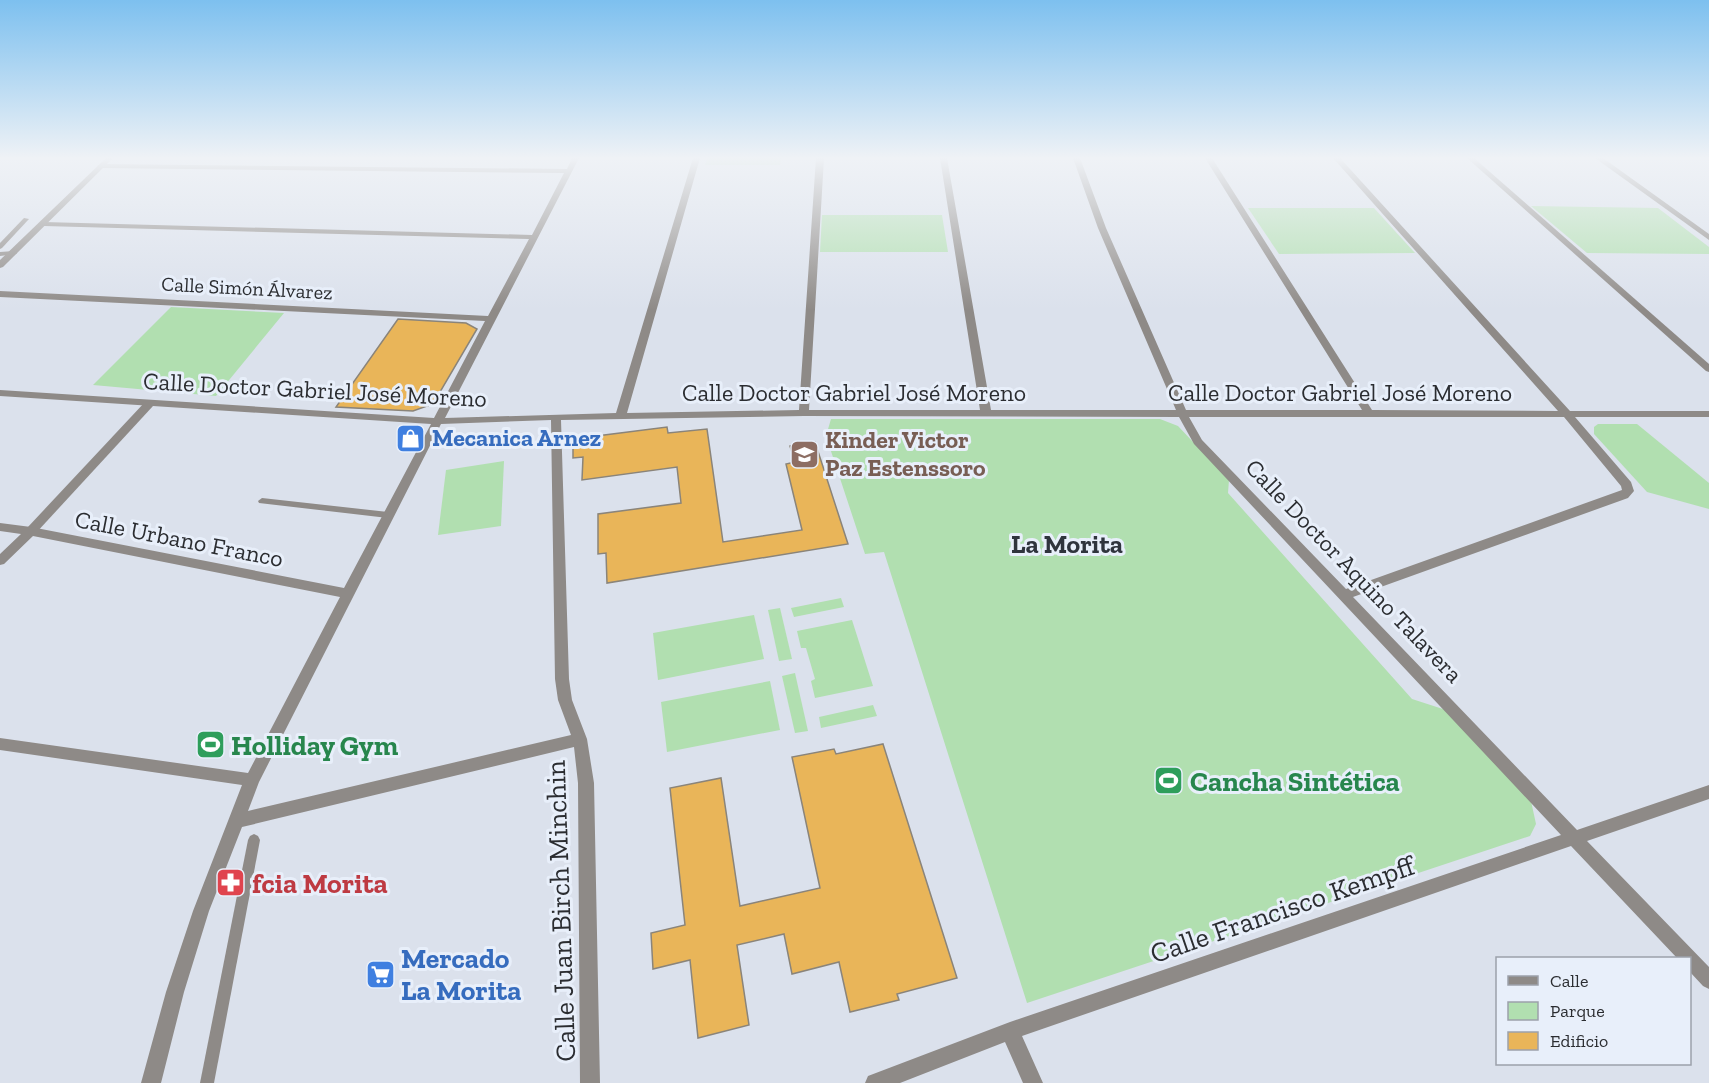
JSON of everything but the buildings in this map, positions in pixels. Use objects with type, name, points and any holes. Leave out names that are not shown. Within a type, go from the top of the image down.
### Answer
[{"type":"street","points":[[0,265],[59,209]]},
{"type":"street","points":[[151,1083],[175,992],[198,921],[252,780],[549,209]]},
{"type":"street","points":[[621,415],[683,209]]},
{"type":"street","points":[[804,413],[817,209]]},
{"type":"street","points":[[952,209],[986,413]]},
{"type":"street","name":"Calle Doctor Aquino Talavera","points":[[1095,209],[1182,414],[1198,442],[1687,957]]},
{"type":"street","points":[[1240,209],[1369,414]]},
{"type":"street","points":[[1343,595],[1624,495],[1628,491],[1628,485],[1567,414],[1382,209]]},
{"type":"street","points":[[1527,209],[1709,369]]},
{"type":"street","points":[[1668,209],[1709,238]]},
{"type":"street","points":[[44,225],[534,237]]},
{"type":"street","name":"Calle Simón Álvarez","points":[[0,294],[491,319]]},
{"type":"street","name":"Calle Doctor Gabriel José Moreno","points":[[0,393],[438,421],[621,415],[804,413],[1709,414]]},
{"type":"street","points":[[0,561],[31,531],[149,404]]},
{"type":"street","name":"Calle Juan Birch Minchin","points":[[556,417],[562,679],[566,700],[580,739],[586,783],[590,1083]]},
{"type":"street","name":"Calle Urbano Franco","points":[[0,527],[31,531],[349,594]]},
{"type":"street","points":[[235,820],[580,739]]},
{"type":"street","points":[[0,744],[252,780]]},
{"type":"street","name":"Calle Francisco Kempff","points":[[875,1083],[1010,1031],[1709,792]]},
{"type":"street","name":"Calle Doctor Aquino Talavera","points":[[1691,961],[1709,980]]},
{"type":"street","points":[[1010,1031],[1033,1083]]},
{"type":"lane","points":[[0,247],[26,219]]},
{"type":"lane","points":[[0,254],[14,253]]},
{"type":"lane","points":[[262,501],[388,515]]},
{"type":"lane","points":[[207,1083],[254,840]]},
{"type":"green space","points":[[1248,209],[1374,209],[1415,253],[1279,254]]},
{"type":"green space","points":[[1534,209],[1659,209],[1709,247],[1709,254],[1587,253]]},
{"type":"green space","points":[[822,215],[942,215],[948,252],[820,252]]},
{"type":"green space","points":[[171,307],[284,313],[216,396],[93,385]]},
{"type":"green space","points":[[831,419],[1160,419],[1178,426],[1229,480],[1228,493],[1412,699],[1449,711],[1531,801],[1536,824],[1530,836],[1027,1003],[884,552],[865,554],[826,436]]},
{"type":"green space","points":[[1598,424],[1637,424],[1709,483],[1709,509],[1647,492],[1594,434],[1594,427]]},
{"type":"green space","points":[[504,461],[501,526],[438,535],[446,470]]},
{"type":"green space","points":[[841,598],[844,607],[794,617],[791,608]]},
{"type":"green space","points":[[780,608],[792,659],[779,661],[768,610]]},
{"type":"green space","points":[[754,615],[764,659],[658,680],[653,633]]},
{"type":"green space","points":[[852,620],[873,686],[815,698],[811,681],[815,679],[806,648],[801,648],[797,631]]},
{"type":"green space","points":[[795,673],[808,731],[795,733],[782,676]]},
{"type":"green space","points":[[770,681],[780,730],[667,752],[661,702]]},
{"type":"green space","points":[[873,705],[877,716],[821,728],[819,717]]},
{"type":"place","name":"Mecanica Arnez","points":[[411,438]]},
{"type":"place","name":"Kinder Victor Paz Estenssoro","points":[[804,454]]},
{"type":"place","name":"Holliday Gym","points":[[210,745]]},
{"type":"place","name":"Cancha Sintética","points":[[1169,781]]},
{"type":"place","name":"fcia Morita","points":[[231,883]]},
{"type":"place","name":"Mercado La Morita","points":[[380,974]]},
{"type":"district","name":"La Morita","points":[[1067,544]]}]
